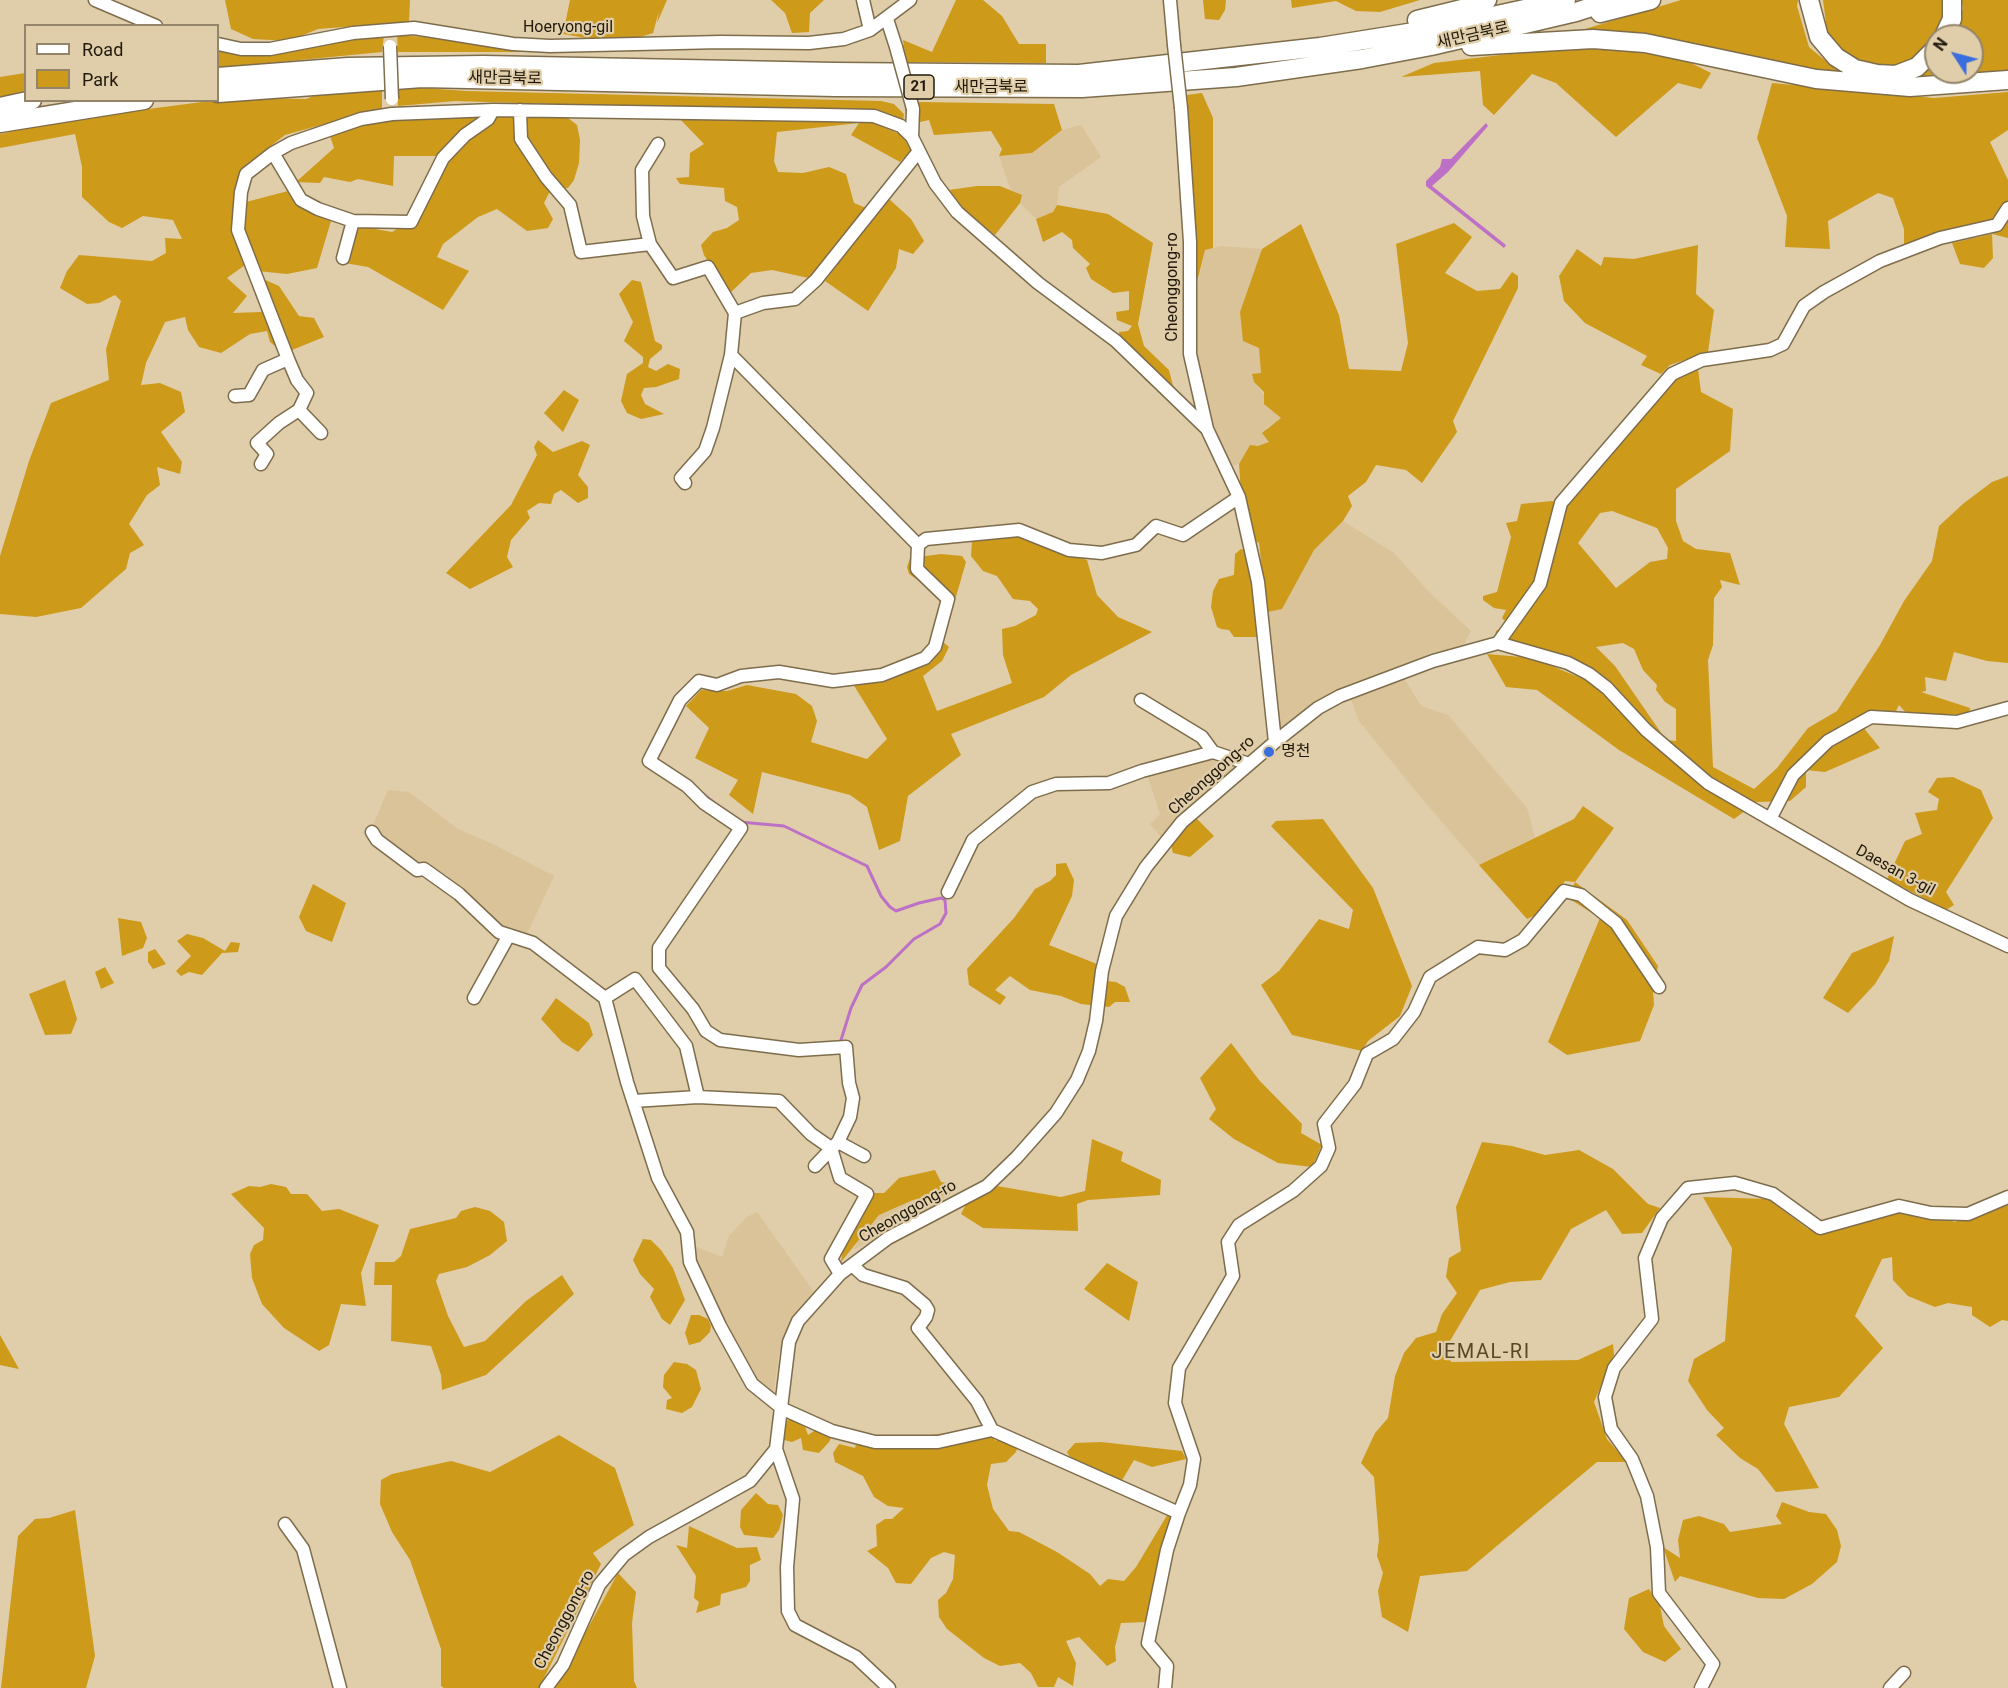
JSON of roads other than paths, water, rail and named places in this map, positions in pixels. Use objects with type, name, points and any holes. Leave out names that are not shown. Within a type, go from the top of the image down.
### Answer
[{"type":"highway","points":[[1380,36],[1410,21],[1496,0]]},
{"type":"highway","name":"새만금북로","points":[[219,77],[348,67],[483,64],[834,72],[1079,74],[1320,47],[1433,28],[1566,0]]},
{"type":"highway","name":"새만금북로","points":[[219,93],[422,78],[835,87],[1082,88],[1236,77],[1362,59],[1431,46],[1576,12],[1613,0]]},
{"type":"highway","points":[[1362,59],[1388,61],[1651,0]]},
{"type":"highway","points":[[1809,0],[1819,38],[1836,57],[1855,69],[1896,75],[1917,67],[1924,60]]},
{"type":"highway","points":[[1950,24],[1952,19],[1952,0]]},
{"type":"highway","points":[[1449,48],[1593,39],[1645,43],[1816,79],[1910,87],[2008,80]]},
{"type":"highway","points":[[0,107],[24,102]]},
{"type":"highway","points":[[0,123],[131,102]]},
{"type":"street","points":[[95,0],[151,24]]},
{"type":"street","points":[[863,0],[870,30]]},
{"type":"street","name":"Hoeryong-gil","points":[[219,44],[241,49],[270,49],[354,33],[414,28],[513,44],[550,46],[721,42],[809,43],[844,39],[870,30],[910,0]]},
{"type":"street","name":"Cheonggong-ro","points":[[1170,0],[1190,242],[1190,354],[1207,429],[1239,497],[1258,582],[1275,742]]},
{"type":"street","points":[[887,19],[913,109],[912,137]]},
{"type":"street","points":[[390,29],[392,114]]},
{"type":"street","points":[[273,153],[302,200],[318,209],[353,221],[411,222],[443,158],[465,135],[488,119],[493,110]]},
{"type":"street","points":[[261,464],[267,454],[257,443],[279,423],[299,410],[307,393],[297,380],[288,359],[238,230],[240,192],[246,174],[273,153],[291,143],[360,119],[392,114],[493,110],[874,116],[901,126],[912,137],[935,183],[957,212],[1038,283],[1116,341],[1207,429]]},
{"type":"street","points":[[520,111],[521,139],[546,177],[570,205],[581,252],[650,244]]},
{"type":"street","points":[[658,144],[642,170],[643,216],[650,244],[673,278],[708,267],[735,313],[730,355],[708,444],[705,451],[681,478],[685,483]]},
{"type":"street","points":[[735,313],[763,303],[795,299],[816,280],[919,151]]},
{"type":"street","points":[[1498,644],[1540,584],[1561,502],[1672,374],[1702,360],[1770,350],[1783,344],[1804,306],[1824,292],[1890,257],[1940,238],[1997,225],[2008,208]]},
{"type":"street","points":[[343,258],[353,221]]},
{"type":"street","points":[[730,355],[918,545],[917,569],[948,599],[935,647],[925,658],[882,675],[833,681],[779,672],[741,676],[717,685],[699,681],[680,700],[649,762],[687,786],[704,803],[741,828],[659,948],[659,968],[693,1009],[706,1031],[720,1040],[799,1050],[846,1047],[849,1083],[853,1098],[850,1118],[835,1145],[815,1166]]},
{"type":"street","points":[[235,396],[249,395],[263,370],[288,359]]},
{"type":"street","points":[[299,410],[321,433]]},
{"type":"street","points":[[918,545],[926,539],[1019,530],[1069,550],[1102,553],[1136,545],[1156,526],[1184,535],[1239,497]]},
{"type":"street","name":"Cheonggong-ro","points":[[546,1688],[562,1665],[599,1585],[624,1555],[649,1537],[750,1481],[776,1449],[783,1409],[789,1342],[798,1321],[840,1274],[888,1238],[987,1186],[1017,1158],[1056,1113],[1077,1080],[1089,1052],[1096,1021],[1102,971],[1116,916],[1146,867],[1182,822],[1248,764],[1318,708],[1340,696],[1433,661],[1498,644]]},
{"type":"street","name":"Daesan 3-gil","points":[[1498,644],[1568,663],[1589,674],[1607,688],[1647,730],[1708,783],[1910,900],[2008,946]]},
{"type":"street","points":[[1141,700],[1202,737],[1213,752]]},
{"type":"street","points":[[1770,819],[1793,775],[1827,741],[1871,717],[1957,722],[2008,708]]},
{"type":"street","points":[[948,892],[973,840],[1032,792],[1056,784],[1109,783],[1142,771],[1213,752],[1248,764]]},
{"type":"street","points":[[372,832],[377,840],[417,870],[424,868],[459,894],[499,932],[533,943],[605,998],[633,1101],[658,1178],[687,1233],[690,1262],[720,1326],[752,1384],[783,1409],[832,1431],[875,1442],[938,1442],[992,1430],[1179,1513]]},
{"type":"street","points":[[1165,1688],[1167,1666],[1148,1643],[1167,1551],[1190,1485],[1194,1459],[1175,1402],[1179,1368],[1233,1276],[1228,1242],[1239,1225],[1293,1191],[1321,1166],[1329,1148],[1324,1124],[1355,1084],[1367,1054],[1393,1040],[1414,1012],[1430,977],[1478,946],[1505,950],[1522,940],[1564,891],[1581,895],[1616,923],[1659,987]]},
{"type":"street","points":[[474,998],[509,934]]},
{"type":"street","points":[[605,998],[635,979],[686,1046],[698,1097]]},
{"type":"street","points":[[633,1101],[698,1097],[779,1101],[811,1134],[864,1156]]},
{"type":"street","points":[[835,1145],[840,1178],[867,1194],[831,1259],[840,1274]]},
{"type":"street","points":[[1701,1688],[1713,1664],[1659,1593],[1657,1547],[1647,1496],[1632,1459],[1611,1429],[1605,1397],[1614,1368],[1652,1319],[1645,1258],[1662,1218],[1688,1188],[1735,1184],[1773,1194],[1820,1228],[1899,1206],[1931,1213],[1968,1214],[2008,1197]]},
{"type":"street","points":[[852,1265],[863,1275],[905,1288],[925,1305],[928,1311],[918,1328],[977,1401],[992,1430]]},
{"type":"street","points":[[776,1449],[793,1499],[787,1567],[788,1611],[795,1625],[856,1658],[889,1688]]},
{"type":"street","points":[[285,1524],[303,1549],[340,1688]]},
{"type":"street","points":[[1890,1688],[1904,1673]]},
{"type":"waterway","points":[[702,793],[713,802]]},
{"type":"waterway","points":[[740,822],[784,826],[867,866],[881,896],[896,911],[941,898],[945,900],[946,913],[940,924],[914,939],[886,967],[862,985],[851,1008],[841,1040]]},
{"type":"place","name":"명천","points":[[1269,752]]},
{"type":"district","name":"JEMAL-RI","points":[[1481,1353]]}]
